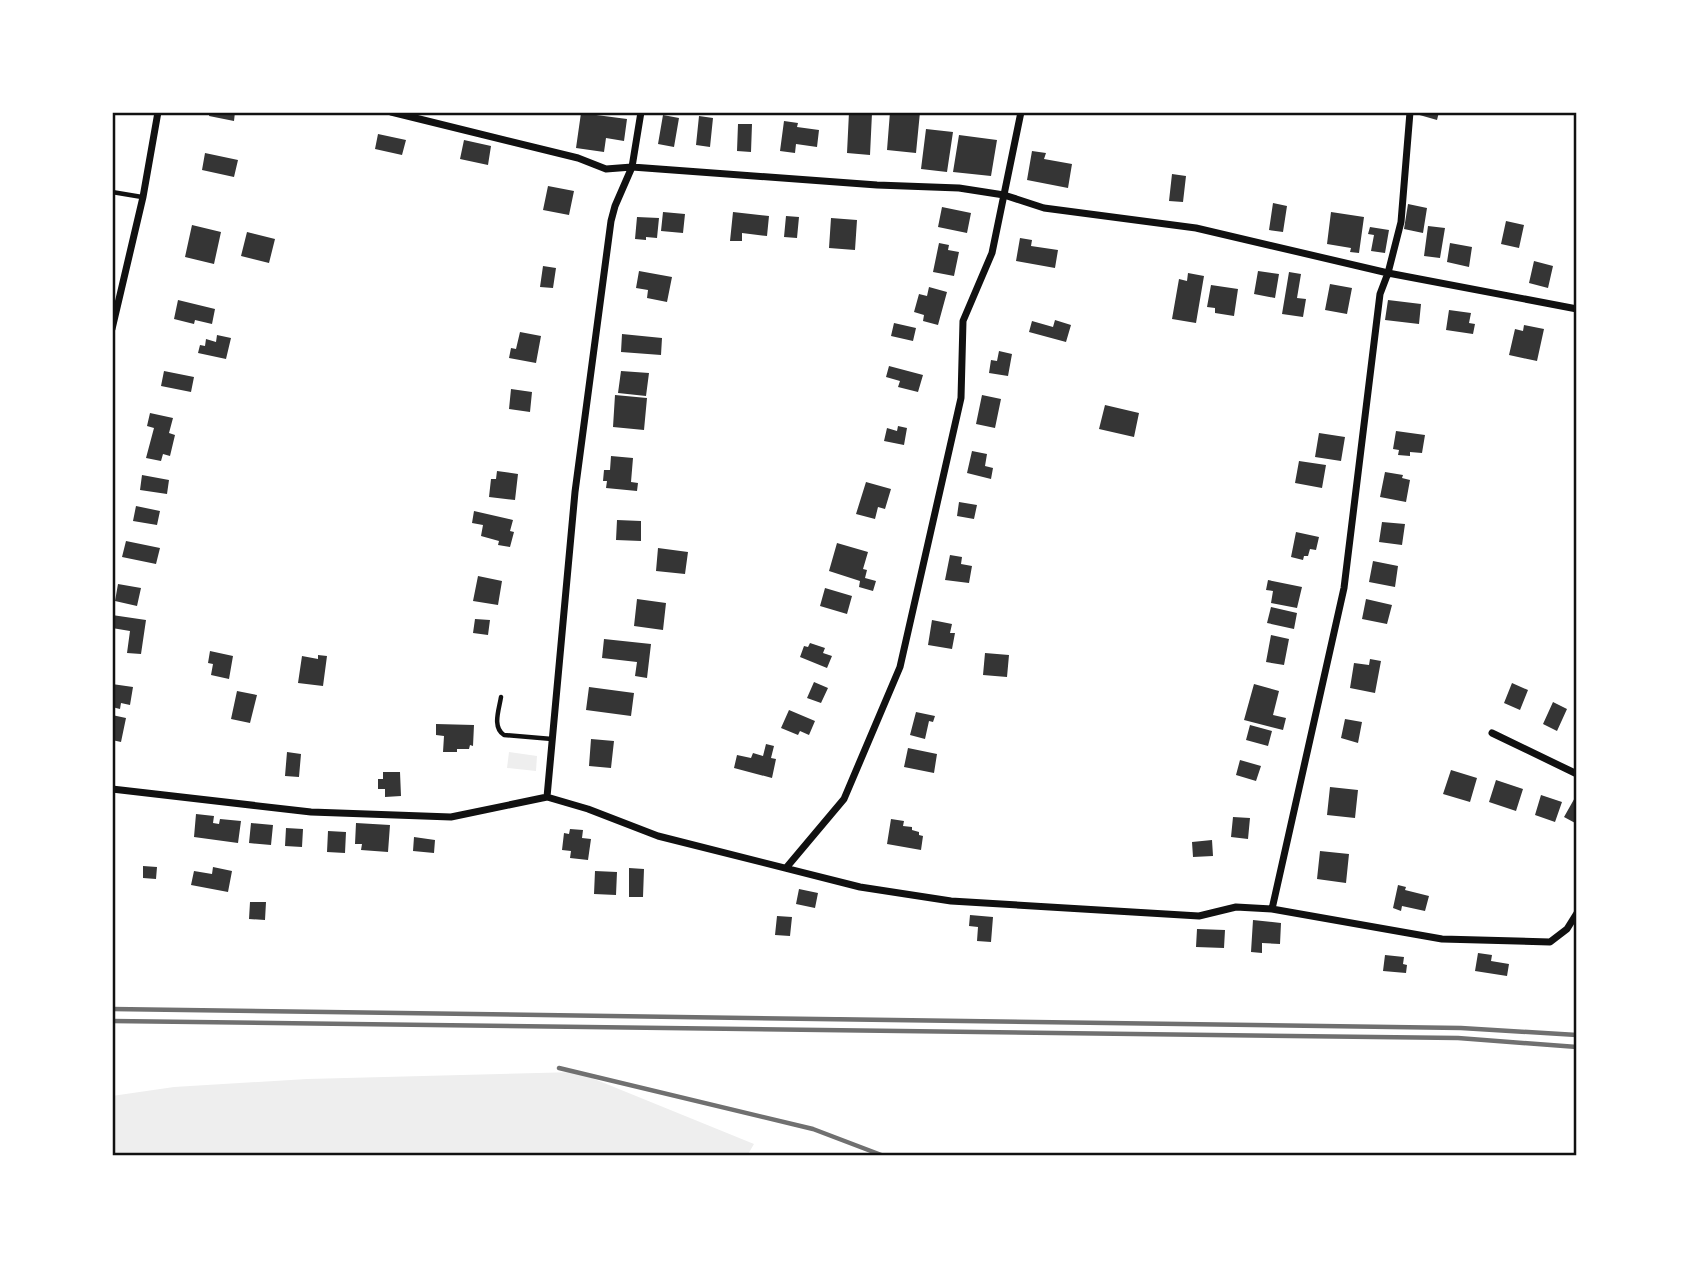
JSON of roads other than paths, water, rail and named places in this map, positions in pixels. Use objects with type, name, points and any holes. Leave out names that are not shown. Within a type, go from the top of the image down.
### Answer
[{"type":"street","points":[[112,329],[143,197],[158,112]]},
{"type":"street","points":[[391,112],[578,158],[606,169],[632,167],[877,185],[959,188],[1004,195],[1044,208],[1196,228],[1388,273],[1577,309]]},
{"type":"street","points":[[547,797],[575,492],[611,221],[632,167],[641,112]]},
{"type":"street","points":[[786,868],[845,799],[900,667],[961,398],[963,321],[992,253],[1021,112]]},
{"type":"street","points":[[1272,909],[1344,588],[1380,294],[1401,222],[1410,112]]},
{"type":"street","points":[[1492,733],[1577,774]]},
{"type":"street","points":[[112,789],[311,812],[451,817],[547,797],[588,809],[658,836],[860,887],[951,901],[1199,916],[1236,907],[1272,909],[1442,939],[1550,943],[1567,929],[1577,912]]},
{"type":"lane","points":[[112,192],[143,197]]},
{"type":"lane","points":[[501,697],[497,726],[499,732],[504,735],[553,740]]},
{"type":"railway","points":[[112,1009],[1461,1028],[1577,1035]]},
{"type":"railway","points":[[112,1021],[1458,1038],[1577,1047]]},
{"type":"railway","points":[[559,1068],[813,1129],[884,1156]]}]
